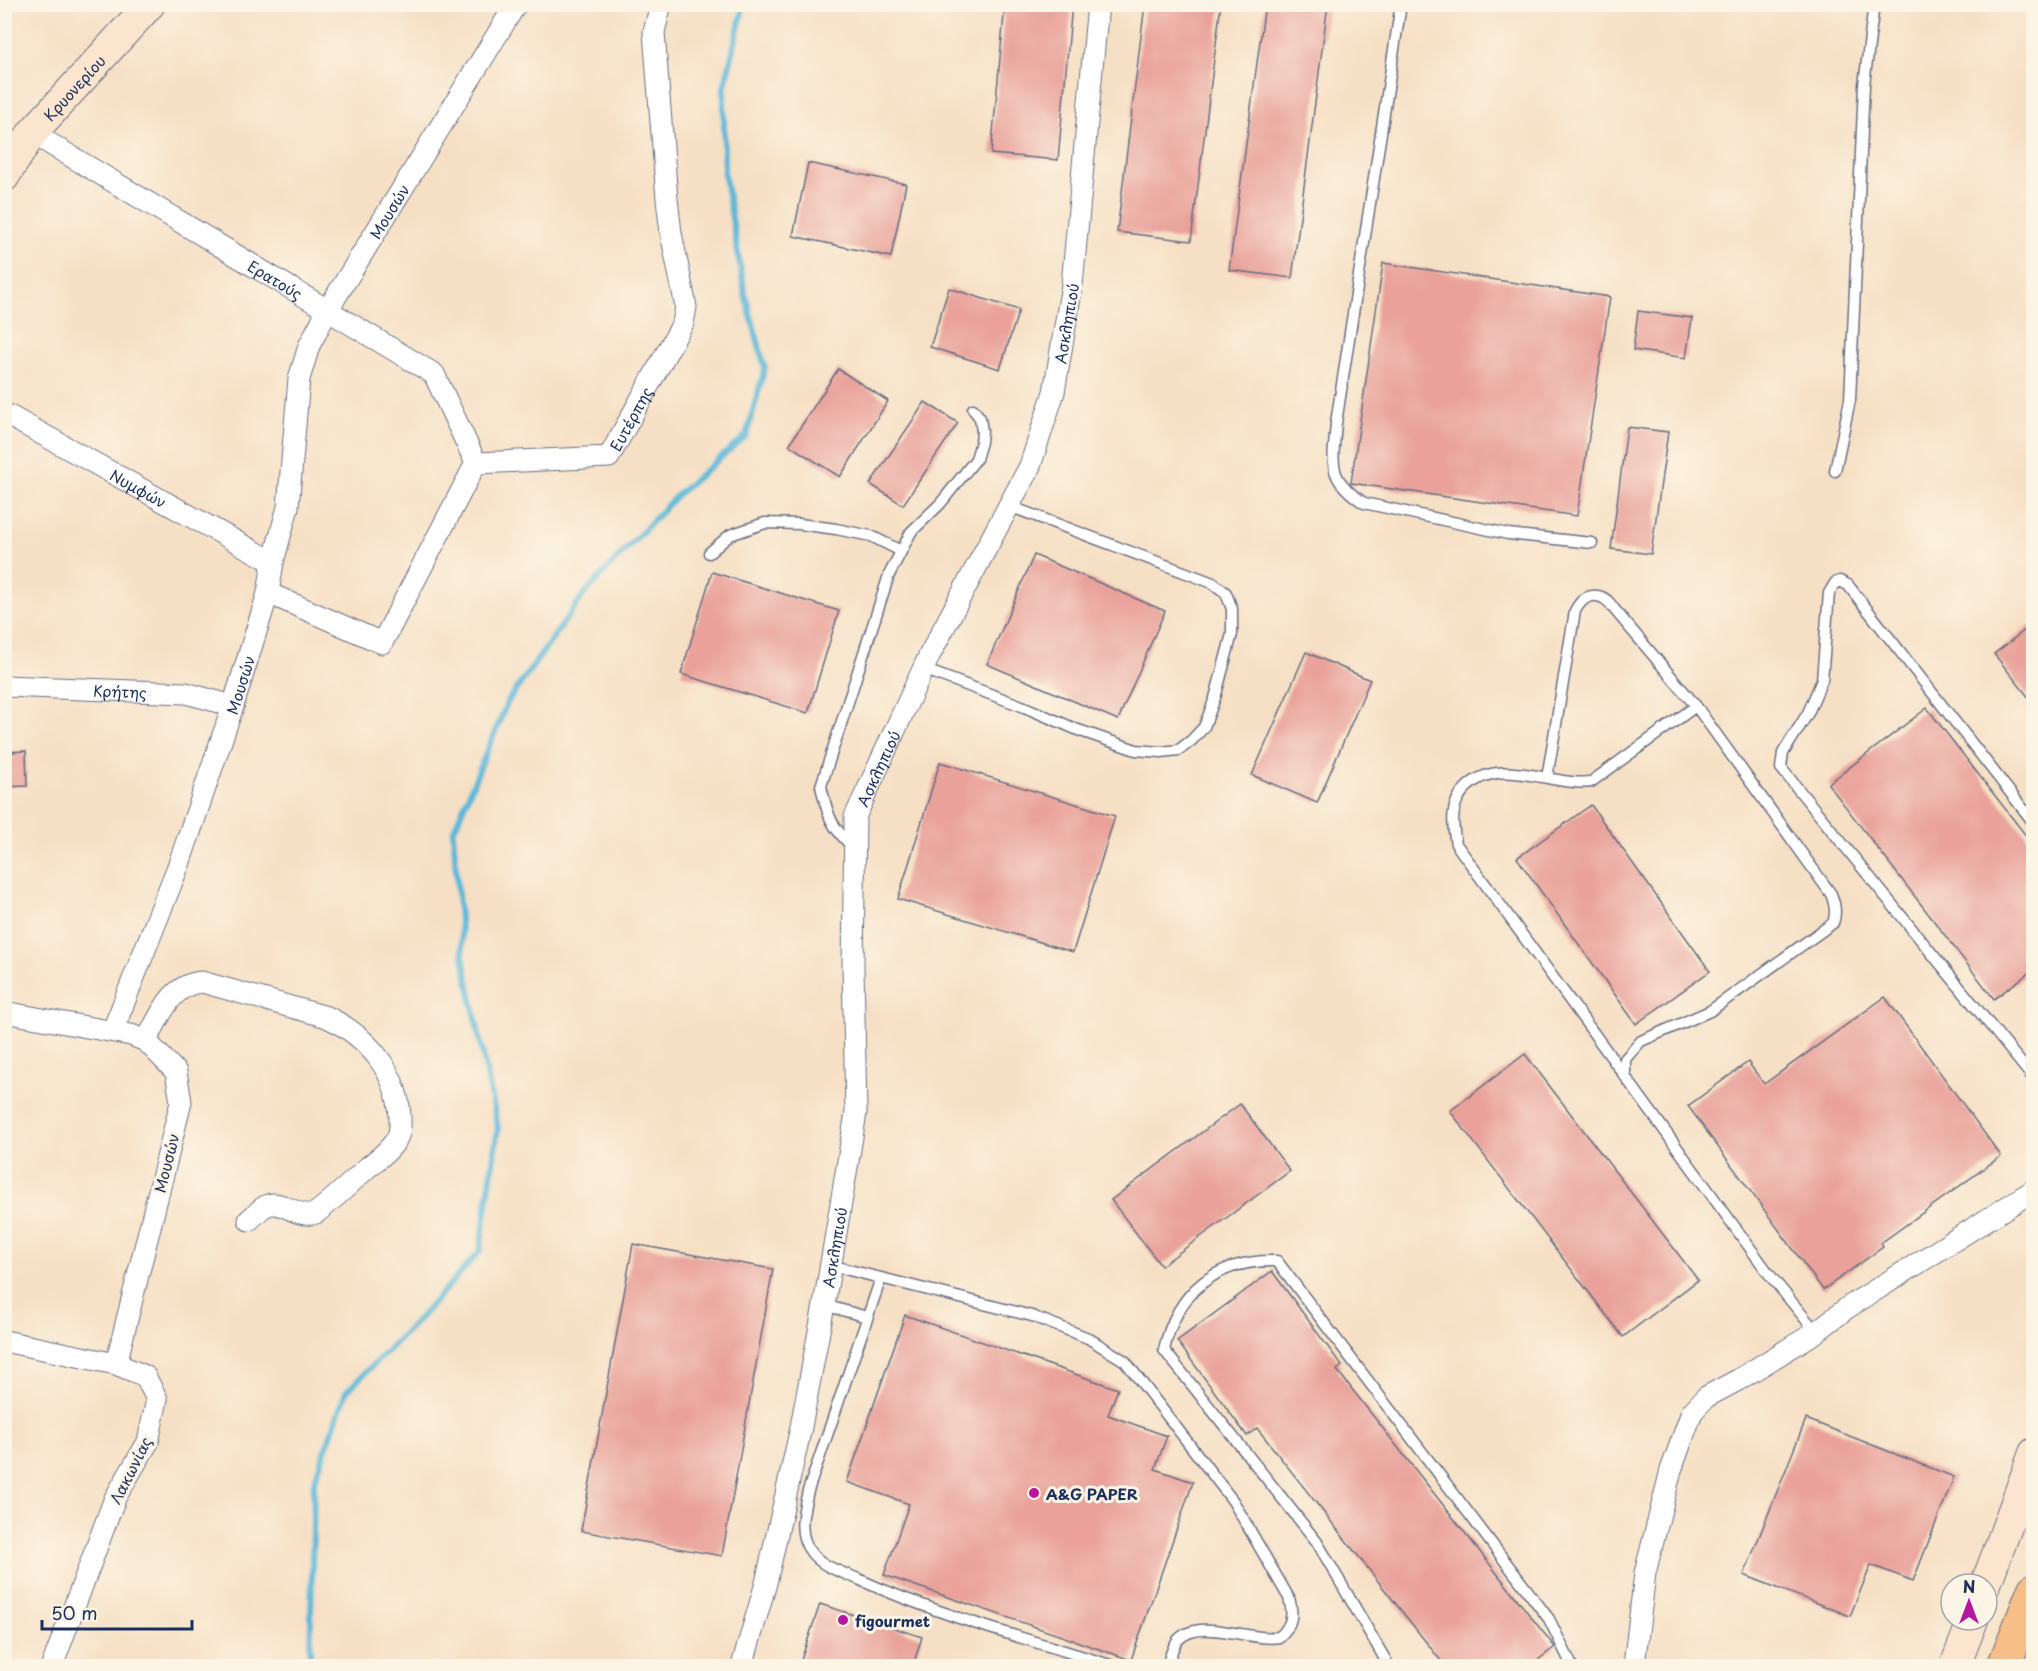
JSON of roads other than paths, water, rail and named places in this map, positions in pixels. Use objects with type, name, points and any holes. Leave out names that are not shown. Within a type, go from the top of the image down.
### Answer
[{"type":"highway","points":[[2004,1666],[2034,1590]]},
{"type":"main road","name":"Κρυονερίου","points":[[4,177],[32,133],[150,4]]},
{"type":"main road","points":[[1990,1572],[2034,1453]]},
{"type":"main road","points":[[1955,1666],[1968,1632]]},
{"type":"street","name":"Μουσών","points":[[116,1364],[181,1102],[176,1072],[146,1041],[113,1030],[180,864],[268,593],[273,562],[288,507],[299,380],[309,346],[327,311],[516,4]]},
{"type":"street","name":"Ευτέρπης","points":[[476,464],[609,457],[682,323],[686,307],[671,233],[667,199],[654,32],[661,4]]},
{"type":"street","name":"Ασκληπιού","points":[[742,1666],[766,1583],[800,1431],[824,1305],[829,1265],[836,1239],[856,1113],[853,966],[855,817],[923,669],[1030,466],[1054,392],[1072,285],[1098,4]]},
{"type":"street","name":"Ερατούς","points":[[32,133],[434,374],[476,464]]},
{"type":"street","name":"Νυμφών","points":[[4,413],[273,562]]},
{"type":"street","points":[[268,593],[382,643],[476,464]]},
{"type":"street","name":"Κρήτης","points":[[4,686],[186,693],[233,706]]},
{"type":"street","points":[[146,1041],[174,993],[186,985],[202,982],[327,1017],[367,1043],[385,1066],[399,1108],[400,1129],[393,1145],[316,1213],[303,1215],[281,1205],[273,1204],[264,1207],[249,1220]]},
{"type":"street","points":[[4,1012],[113,1030]]},
{"type":"street","points":[[1634,1666],[1645,1573],[1671,1470],[1692,1412],[1706,1397],[1816,1332],[1847,1308],[2034,1190]]},
{"type":"street","name":"Λακωνίας","points":[[4,1341],[116,1364],[145,1376],[157,1399],[148,1442],[115,1498],[51,1666]]},
{"type":"lane","points":[[1401,4],[1336,423],[1334,455],[1336,476],[1346,490],[1364,503],[1508,534],[1592,543]]},
{"type":"lane","points":[[1835,471],[1850,400],[1864,85],[1874,4]]},
{"type":"lane","points":[[854,848],[840,836],[828,817],[821,786],[889,575],[911,532],[940,504],[976,459],[982,431],[980,418],[973,409]]},
{"type":"lane","points":[[923,669],[1022,706],[1078,730],[1136,750],[1161,752],[1179,750],[1204,727],[1215,698],[1232,634],[1232,609],[1226,593],[1213,583],[1009,506]]},
{"type":"lane","points":[[709,553],[730,535],[765,523],[799,524],[871,536],[901,551]]},
{"type":"lane","points":[[2033,1078],[1781,768],[1783,753],[1808,713],[1822,680],[1828,593],[1835,583],[1840,580],[1848,585],[2034,823]]},
{"type":"lane","points":[[1547,778],[1573,618],[1578,604],[1592,596],[1600,595],[1608,599],[1696,706],[1831,894],[1835,904],[1836,917],[1833,923],[1710,1011],[1641,1041],[1625,1059],[1625,1076]]},
{"type":"lane","points":[[1696,706],[1591,782],[1579,783],[1516,773],[1500,773],[1485,775],[1471,783],[1461,792],[1452,818],[1456,844],[1769,1274],[1816,1332]]},
{"type":"lane","points":[[1389,1666],[1317,1542],[1164,1350],[1173,1320],[1190,1294],[1201,1283],[1229,1267],[1261,1261],[1277,1261],[1549,1619],[1572,1666]]},
{"type":"lane","points":[[829,1265],[1032,1316],[1088,1338],[1125,1361],[1233,1501],[1289,1598],[1292,1609],[1290,1626],[1274,1638],[1206,1629],[1193,1632],[1178,1640],[1167,1666]]},
{"type":"lane","points":[[881,1278],[808,1491],[802,1526],[803,1538],[812,1553],[823,1564],[901,1599],[1113,1666]]},
{"type":"lane","points":[[824,1305],[867,1317]]},
{"type":"waterway","points":[[310,1666],[314,1482],[346,1392],[415,1323],[480,1251],[498,1128],[463,957],[453,832],[508,701],[585,593],[677,495],[746,436],[765,368],[745,294],[724,172],[724,89],[744,4]]},
{"type":"place","name":"A&G PAPER","points":[[1034,1493]]},
{"type":"place","name":"figourmet","points":[[843,1620]]}]
